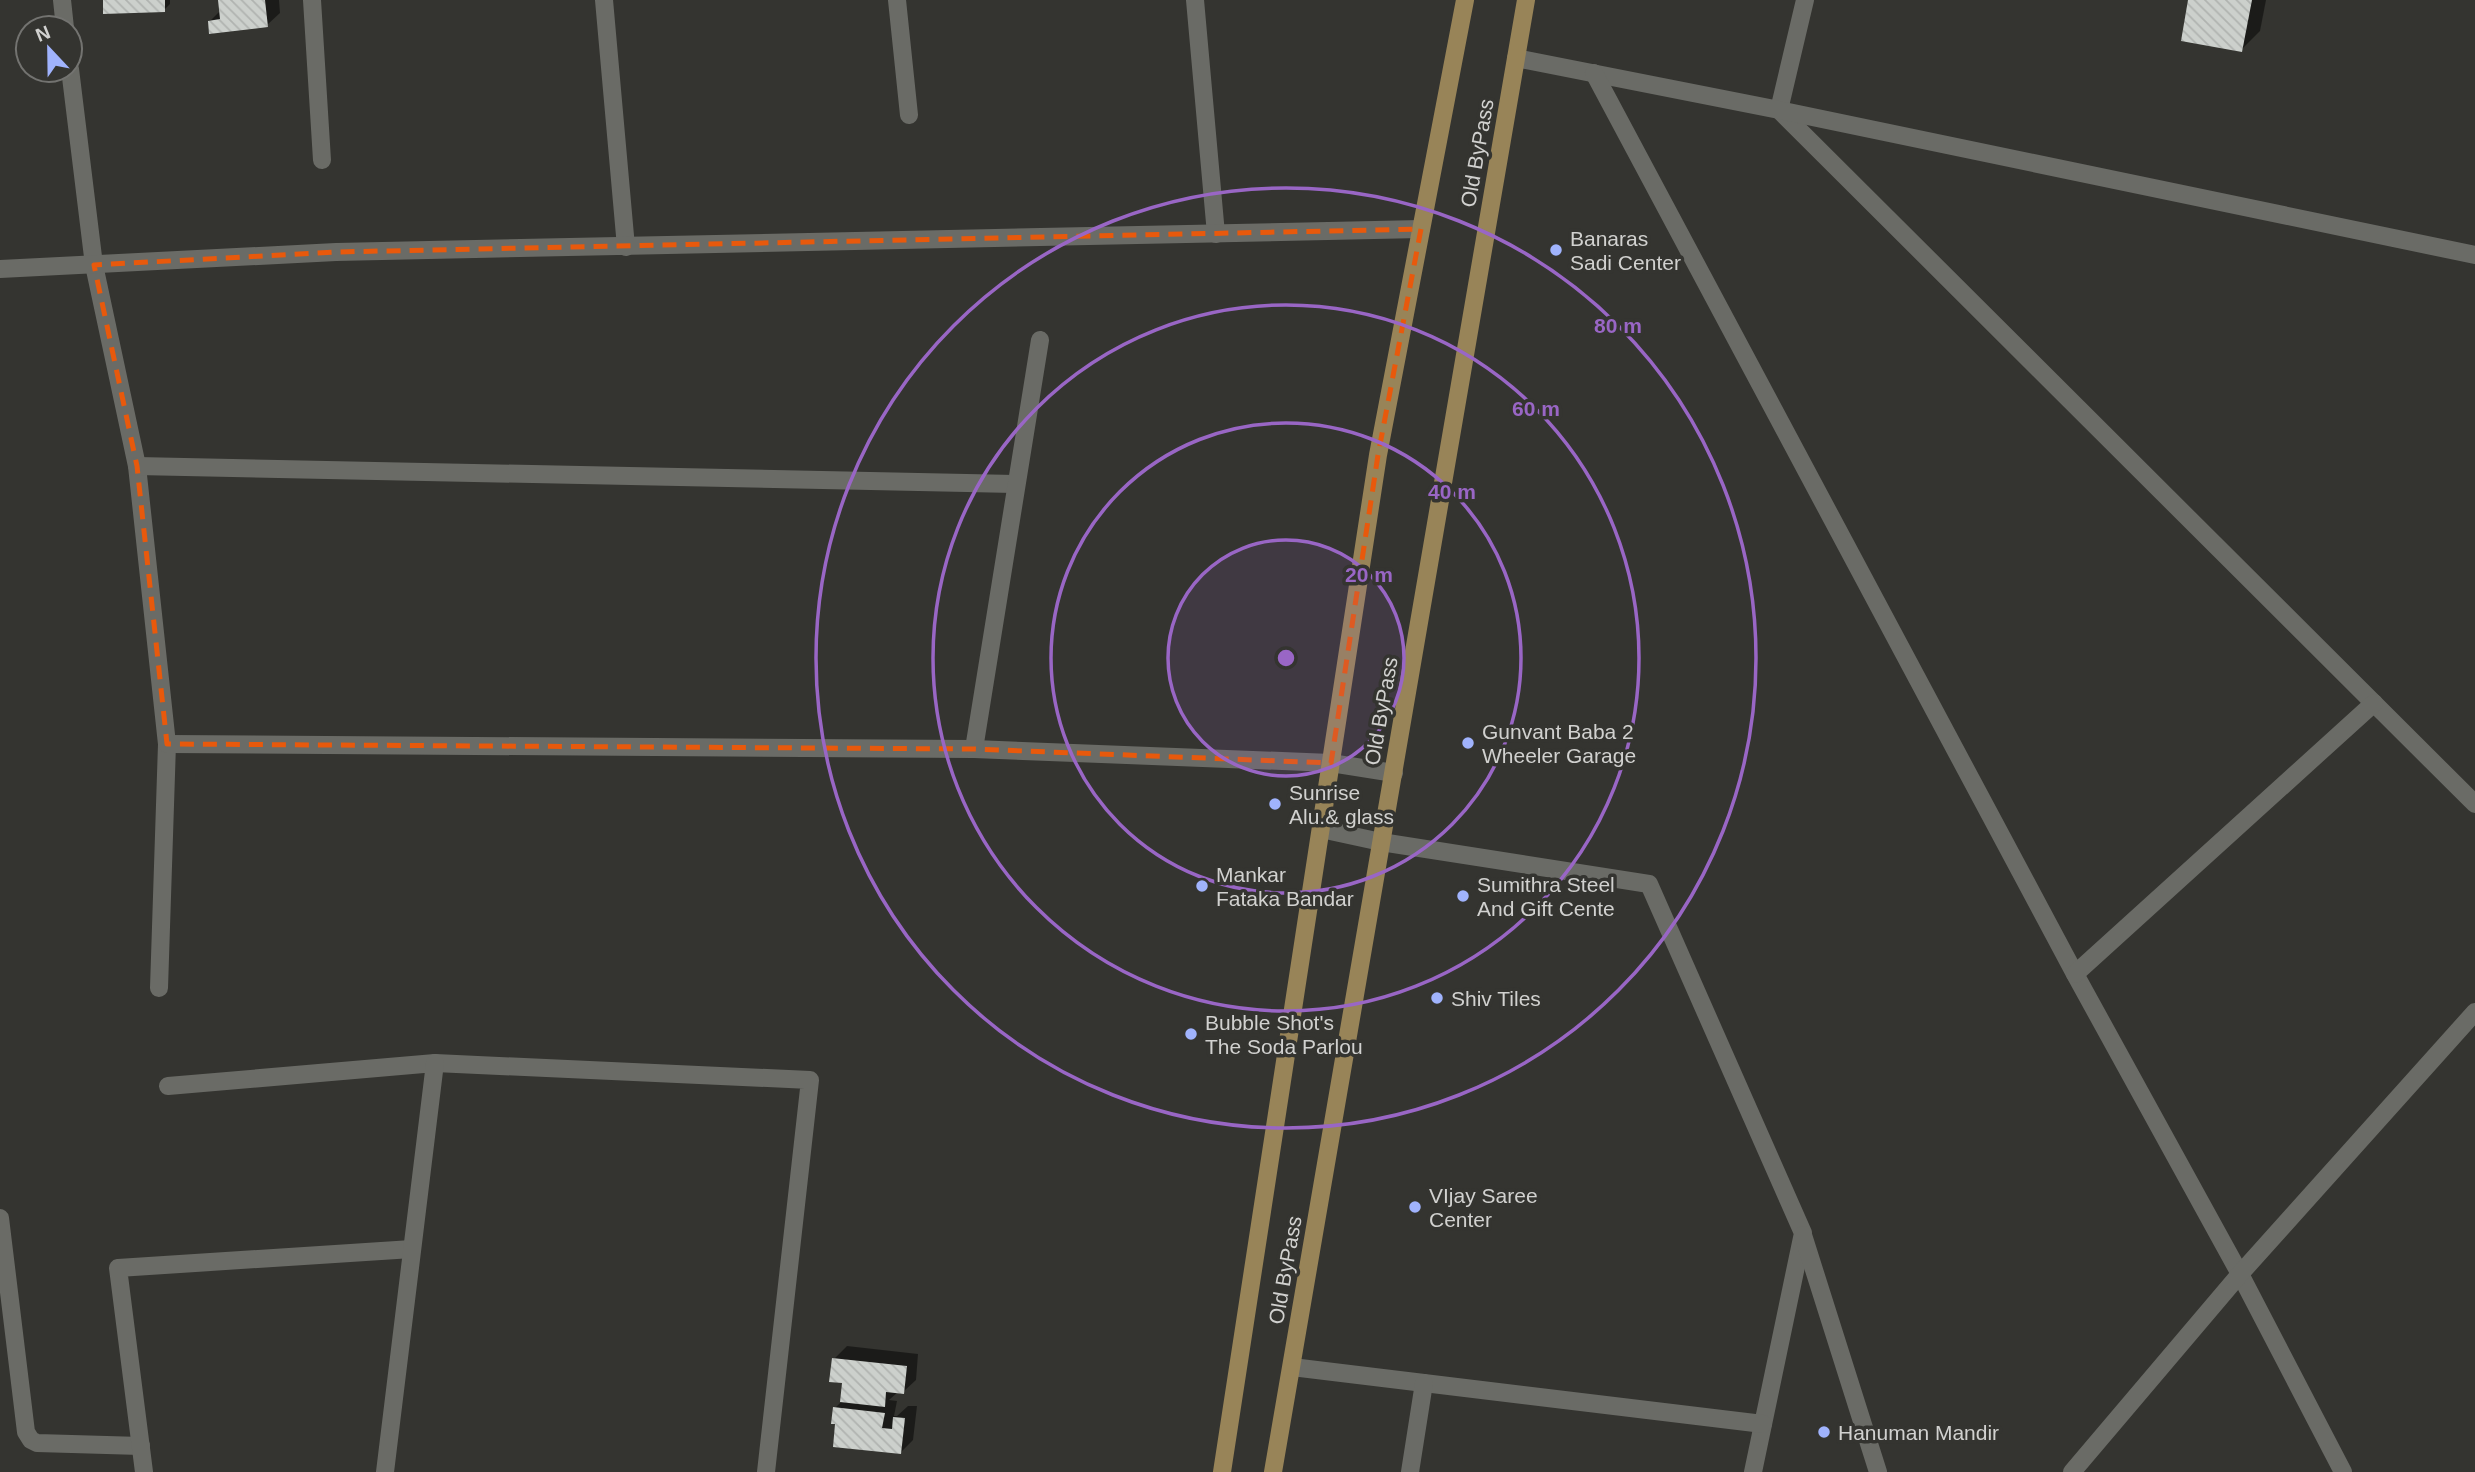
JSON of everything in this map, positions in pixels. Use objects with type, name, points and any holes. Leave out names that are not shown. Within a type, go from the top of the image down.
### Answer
[{"type":"main road","name":"Old ByPass","points":[[1222,1472],[1378,455],[1465,0]]},
{"type":"main road","name":"Old ByPass","points":[[1273,1472],[1526,0]]},
{"type":"street","points":[[312,0],[322,160]]},
{"type":"street","points":[[604,0],[626,247]]},
{"type":"street","points":[[897,0],[909,115]]},
{"type":"street","points":[[1195,0],[1216,234]]},
{"type":"street","points":[[1779,110],[1805,0]]},
{"type":"street","points":[[1516,58],[2475,255]]},
{"type":"street","points":[[1594,73],[2075,974],[2240,1273],[2343,1472]]},
{"type":"street","points":[[72,84],[94,265],[137,466],[167,744],[159,988]]},
{"type":"street","points":[[1779,110],[2475,804]]},
{"type":"street","points":[[0,269],[336,252],[1421,229]]},
{"type":"street","points":[[974,749],[1040,340]]},
{"type":"street","points":[[137,466],[1015,484]]},
{"type":"street","points":[[2075,974],[2374,704]]},
{"type":"street","points":[[167,744],[974,749],[1331,763],[1394,772]]},
{"type":"street","points":[[1321,829],[1381,842],[1649,884],[1803,1233],[1878,1472]]},
{"type":"street","points":[[2072,1472],[2240,1273],[2475,1012]]},
{"type":"street","points":[[385,1472],[435,1063]]},
{"type":"street","points":[[169,1086],[435,1063],[810,1080],[766,1472]]},
{"type":"street","points":[[0,1218],[26,1432],[31,1440],[37,1443],[141,1446]]},
{"type":"street","points":[[1753,1472],[1803,1233]]},
{"type":"street","points":[[144,1472],[118,1268],[412,1249]]},
{"type":"street","points":[[1292,1367],[1763,1424]]},
{"type":"street","points":[[1410,1472],[1424,1383]]},
{"type":"highlighted area","points":[[1421,229],[1378,455],[1331,763],[974,749],[167,744],[137,466],[94,265],[336,252]]},
{"type":"building","points":[[103,0],[165,0],[165,12],[103,14]]},
{"type":"building","points":[[218,0],[265,0],[268,27],[209,34],[208,21],[220,19]]},
{"type":"building","points":[[2188,0],[2252,0],[2242,52],[2181,41]]},
{"type":"building","points":[[832,1358],[907,1366],[904,1394],[886,1392],[885,1407],[840,1402],[842,1383],[829,1382]]},
{"type":"building","points":[[833,1407],[885,1413],[882,1428],[892,1429],[893,1417],[905,1418],[901,1454],[833,1447]]},
{"type":"place","name":"Banaras Sadi Center","points":[[1556,250]]},
{"type":"place","name":"Gunvant Baba 2 Wheeler Garage","points":[[1468,743]]},
{"type":"place","name":"Sunrise Alu.& glass","points":[[1275,804]]},
{"type":"place","name":"Mankar Fataka Bandar","points":[[1202,886]]},
{"type":"place","name":"Sumithra Steel And Gift Cente","points":[[1463,896]]},
{"type":"place","name":"Shiv Tiles","points":[[1437,998]]},
{"type":"place","name":"Bubble Shot's The Soda Parlou","points":[[1191,1034]]},
{"type":"place","name":"VIjay Saree Center","points":[[1415,1207]]},
{"type":"place","name":"Hanuman Mandir","points":[[1824,1432]]}]
